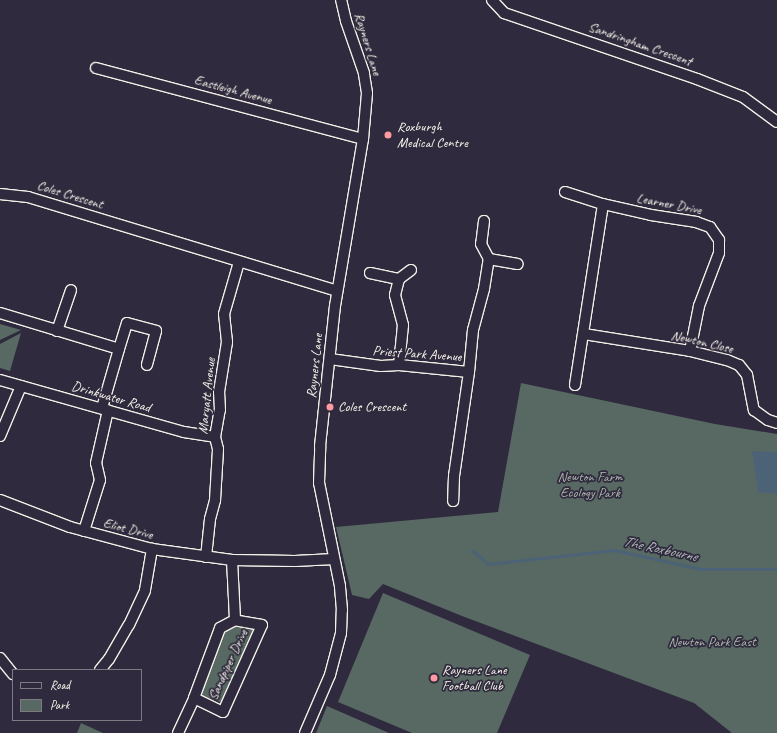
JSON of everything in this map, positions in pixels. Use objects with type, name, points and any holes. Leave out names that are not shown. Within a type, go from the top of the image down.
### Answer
[{"type":"street","name":"Rayners Lane","points":[[305,733],[330,675],[341,633],[342,610],[340,586],[319,483],[320,446],[338,291],[363,139],[367,93],[364,73],[346,21],[341,0]]},
{"type":"street","name":"Sandringham Crescent","points":[[492,0],[504,13],[697,78],[743,97],[777,122]]},
{"type":"street","name":"Eastleigh Avenue","points":[[96,68],[363,139]]},
{"type":"street","name":"Learner Drive","points":[[565,192],[603,204],[651,215],[696,222],[710,227],[719,240],[719,253],[699,306],[690,351]]},
{"type":"street","name":"Coles Crescent","points":[[0,194],[28,197],[338,291]]},
{"type":"street","points":[[575,385],[603,204]]},
{"type":"street","points":[[469,372],[473,330],[484,289],[489,259],[480,244],[484,221]]},
{"type":"street","points":[[489,259],[518,264]]},
{"type":"street","name":"Maryatt Avenue","points":[[206,557],[210,519],[215,500],[218,449],[215,437],[220,410],[219,392],[227,342],[224,314],[239,262]]},
{"type":"street","points":[[399,365],[403,325],[395,295],[399,279],[411,270]]},
{"type":"street","points":[[370,273],[399,279]]},
{"type":"street","points":[[57,331],[71,290]]},
{"type":"street","points":[[0,313],[119,349]]},
{"type":"street","points":[[84,531],[100,480],[96,463],[105,409],[119,349],[127,323],[156,332],[147,365]]},
{"type":"street","name":"Newton Close","points":[[584,334],[690,351],[727,360],[739,365],[747,375],[754,410],[768,420],[777,423]]},
{"type":"street","name":"Priest Park Avenue","points":[[330,359],[381,366],[399,365],[469,372],[454,476],[452,501]]},
{"type":"street","name":"Drinkwater Road","points":[[0,380],[184,432],[215,437]]},
{"type":"street","points":[[0,436],[21,386]]},
{"type":"street","name":"Eliot Drive","points":[[0,500],[84,531],[152,550],[232,560],[255,561],[334,559]]},
{"type":"street","points":[[101,669],[109,659],[129,625],[144,590],[152,550]]},
{"type":"street","name":"Sandpiper Drive","points":[[178,733],[194,698],[224,712],[262,625],[235,620],[232,560]]},
{"type":"street","points":[[194,698],[220,628],[235,620]]},
{"type":"street","points":[[0,658],[12,673]]},
{"type":"green space","points":[[0,324],[21,330],[0,340]]},
{"type":"green space","points":[[21,333],[10,371],[0,368],[0,344]]},
{"type":"green space","name":"Newton Farm Ecology Park","points":[[521,383],[715,424],[777,434],[777,733],[732,733],[694,703],[462,616],[383,584],[369,599],[352,595],[336,527],[498,512]]},
{"type":"green space","name":"Rayners Lane Football Club","points":[[383,593],[530,655],[497,733],[412,733],[338,702]]},
{"type":"green space","points":[[228,623],[254,629],[226,704],[195,693]]},
{"type":"green space","points":[[327,706],[389,733],[316,733]]},
{"type":"green space","points":[[81,723],[103,733],[77,733]]},
{"type":"water","points":[[752,451],[777,452],[777,494],[758,492]]},
{"type":"waterway","name":"The Roxbourne","points":[[472,550],[488,564],[614,550],[701,569],[777,569]]},
{"type":"place","name":"Roxburgh Medical Centre","points":[[388,135]]},
{"type":"place","name":"Coles Crescent","points":[[330,407]]},
{"type":"place","name":"Rayners Lane Football Club","points":[[434,678]]},
{"type":"park label","name":"Newton Park East","points":[[712,642]]}]
